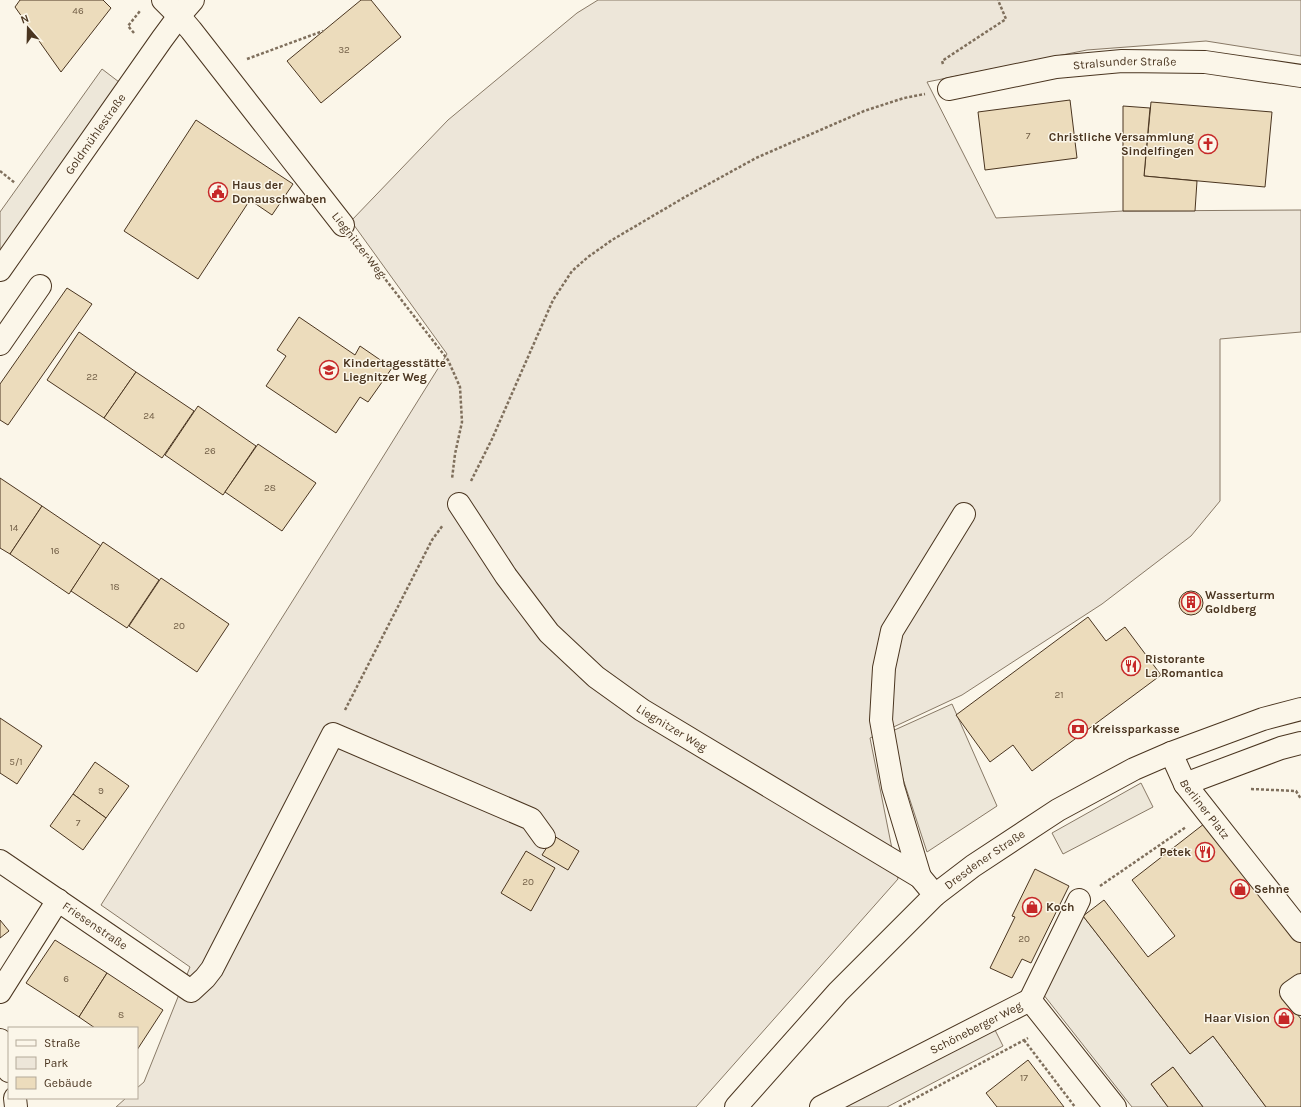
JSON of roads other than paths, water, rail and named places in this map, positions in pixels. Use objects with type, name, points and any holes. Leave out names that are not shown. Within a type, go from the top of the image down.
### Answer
[{"type":"street","name":"Liegnitzer Weg","points":[[163,0],[179,16],[342,224]]},
{"type":"street","name":"Goldmühlestraße","points":[[0,270],[179,16],[193,0]]},
{"type":"street","name":"Stralsunder Straße","points":[[949,89],[1056,67],[1122,61],[1205,62],[1301,76]]},
{"type":"street","points":[[0,344],[40,286]]},
{"type":"street","name":"Liegnitzer Weg","points":[[459,504],[506,576],[549,633],[596,677],[642,710],[920,877],[935,895]]},
{"type":"street","points":[[920,877],[893,787],[881,720],[884,668],[892,631],[964,514]]},
{"type":"street","name":"Dresdener Straße","points":[[741,1105],[838,992],[935,895],[973,866],[1058,810],[1134,769],[1171,753],[1263,719],[1301,709]]},
{"type":"street","name":"Friesenstraße","points":[[0,861],[191,991],[212,969],[333,734],[532,819],[544,837]]},
{"type":"street","name":"Berliner Platz","points":[[1301,743],[1281,748],[1185,784],[1301,931]]},
{"type":"street","points":[[1171,753],[1185,784]]},
{"type":"street","points":[[0,992],[58,900]]},
{"type":"street","points":[[1030,1000],[1079,900]]},
{"type":"street","points":[[1301,984],[1291,992],[1301,1004]]},
{"type":"street","name":"Schöneberger Weg","points":[[821,1107],[1030,1000],[1115,1107]]},
{"type":"street","points":[[0,1040],[8,1068]]},
{"type":"place","name":"Christliche Versammlung Sindelfingen","points":[[1208,144]]},
{"type":"place","name":"Haus der Donauschwaben","points":[[218,192]]},
{"type":"place","name":"Kindertagesstätte Liegnitzer Weg","points":[[329,370]]},
{"type":"place","name":"Wasserturm Goldberg","points":[[1191,602]]},
{"type":"place","name":"Ristorante La Romantica","points":[[1131,666]]},
{"type":"place","name":"Kreissparkasse","points":[[1078,729]]},
{"type":"place","name":"Petek","points":[[1205,852]]},
{"type":"place","name":"Sehne","points":[[1240,889]]},
{"type":"place","name":"Koch","points":[[1032,907]]},
{"type":"place","name":"Haar Vision","points":[[1284,1018]]}]
